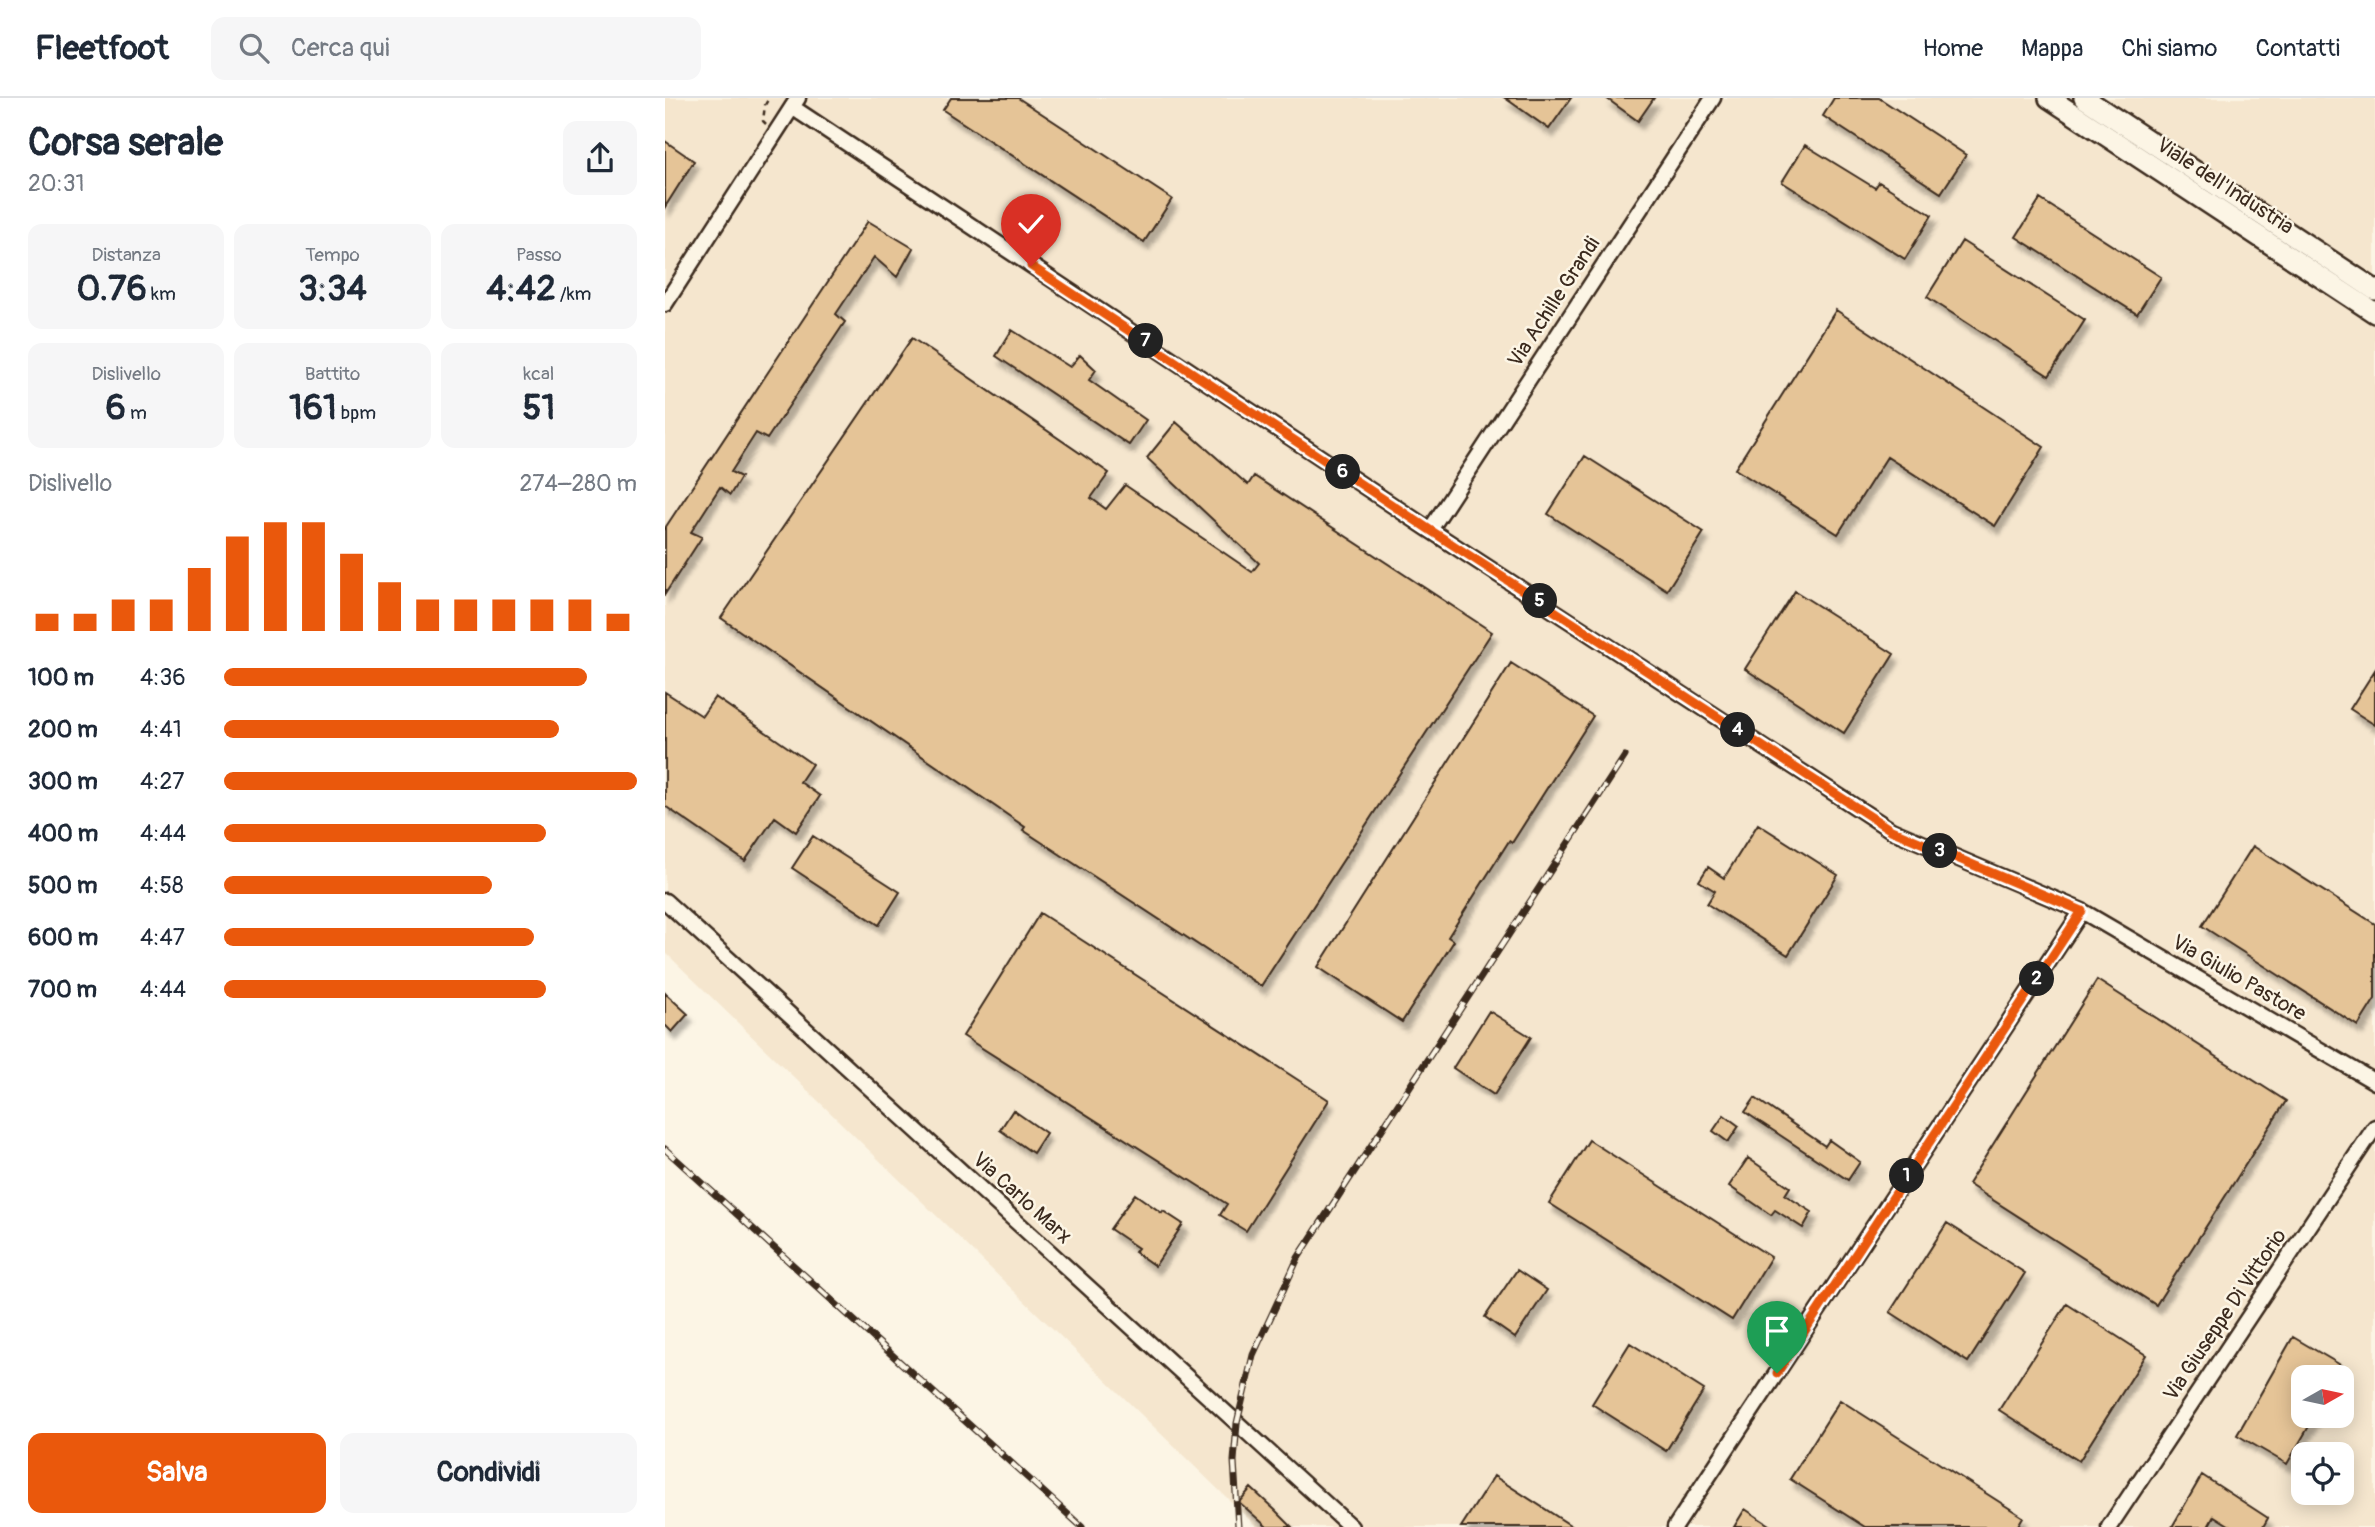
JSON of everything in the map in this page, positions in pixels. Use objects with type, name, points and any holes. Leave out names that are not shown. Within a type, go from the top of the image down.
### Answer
[{"type":"main road","name":"Viale dell'Industria","points":[[2049,98],[2375,313]]},
{"type":"main road","name":"Viale dell'Industria","points":[[2084,98],[2375,290]]},
{"type":"street","name":"Via Achille Grandi","points":[[1430,530],[1713,98]]},
{"type":"street","name":"Via Giulio Pastore","points":[[795,102],[1430,530],[1891,830],[2082,911],[2375,1082]]},
{"type":"street","points":[[665,304],[795,102]]},
{"type":"street","name":"Via Carlo Marx","points":[[665,901],[1351,1527]]},
{"type":"street","points":[[1675,1527],[2082,911]]},
{"type":"street","name":"Via Giuseppe Di Vittorio","points":[[2109,1527],[2375,1127]]},
{"type":"shaded area","points":[[665,98],[2375,98],[2375,1527],[1257,1527],[665,952]]},
{"type":"building","points":[[951,98],[1018,98],[1172,199],[1144,242],[943,110]]},
{"type":"building","points":[[1505,98],[1571,98],[1549,129]]},
{"type":"building","points":[[1606,98],[1654,98],[1638,121]]},
{"type":"building","points":[[1834,98],[1879,98],[1966,155],[1941,193],[1823,116]]},
{"type":"building","points":[[665,141],[694,161],[665,207]]},
{"type":"building","points":[[1805,145],[1875,188],[1879,182],[1932,215],[1905,259],[1782,182]]},
{"type":"building","points":[[2040,199],[2161,277],[2137,314],[2016,237]]},
{"type":"building","points":[[868,221],[913,248],[897,277],[874,257],[836,314],[845,322],[767,439],[756,433],[731,472],[741,477],[730,495],[720,487],[691,532],[702,537],[665,594],[665,528]]},
{"type":"building","points":[[1962,241],[2085,320],[2049,376],[1927,297]]},
{"type":"building","points":[[1836,310],[2044,447],[1995,526],[1887,457],[1838,534],[1735,469]]},
{"type":"building","points":[[1012,330],[1070,367],[1080,355],[1096,370],[1089,380],[1146,420],[1129,445],[996,356]]},
{"type":"building","points":[[912,338],[1109,473],[1091,498],[1106,509],[1125,485],[1252,572],[1259,563],[1147,458],[1176,422],[1248,485],[1254,476],[1492,632],[1261,986],[1023,830],[1025,827],[721,618]]},
{"type":"building","points":[[1585,456],[1704,532],[1667,590],[1548,514]]},
{"type":"building","points":[[1795,591],[1894,654],[1844,733],[1745,669]]},
{"type":"building","points":[[1511,663],[1593,716],[1448,937],[1454,941],[1402,1022],[1318,967]]},
{"type":"building","points":[[2375,670],[2375,725],[2350,709]]},
{"type":"building","points":[[665,692],[702,716],[715,697],[812,764],[800,782],[820,796],[796,832],[775,817],[745,861],[665,806]]},
{"type":"building","points":[[1758,824],[1838,875],[1788,955],[1707,904],[1715,891],[1699,881],[1708,867],[1724,878]]},
{"type":"building","points":[[813,836],[900,892],[879,925],[792,868]]},
{"type":"building","points":[[2253,846],[2375,924],[2375,999],[2358,1026],[2202,926]]},
{"type":"building","points":[[1040,913],[1329,1100],[1246,1231],[1220,1215],[1227,1204],[963,1036]]},
{"type":"building","points":[[2097,980],[2286,1101],[2156,1305],[1968,1184]]},
{"type":"building","points":[[665,993],[688,1014],[672,1032],[665,1025]]},
{"type":"building","points":[[1489,1011],[1531,1037],[1494,1095],[1453,1068]]},
{"type":"building","points":[[1755,1098],[1825,1146],[1829,1140],[1860,1162],[1848,1180],[1745,1112]]},
{"type":"building","points":[[1013,1110],[1046,1133],[1033,1153],[1000,1130]]},
{"type":"building","points":[[1724,1115],[1739,1126],[1728,1142],[1713,1131]]},
{"type":"building","points":[[1589,1140],[1771,1257],[1732,1320],[1549,1203]]},
{"type":"building","points":[[1748,1158],[1790,1187],[1785,1195],[1812,1212],[1803,1228],[1775,1210],[1771,1215],[1729,1186]]},
{"type":"building","points":[[1135,1194],[1183,1224],[1155,1266],[1135,1252],[1138,1248],[1110,1229]]},
{"type":"building","points":[[1947,1223],[2025,1273],[1968,1362],[1890,1312]]},
{"type":"building","points":[[1517,1270],[1547,1290],[1515,1338],[1485,1317]]},
{"type":"building","points":[[2067,1304],[2146,1355],[2079,1461],[1999,1410]]},
{"type":"building","points":[[2293,1337],[2341,1365],[2291,1365],[2291,1428],[2308,1428],[2300,1442],[2291,1442],[2291,1457],[2287,1464],[2237,1435]]},
{"type":"building","points":[[1630,1343],[1704,1390],[1666,1451],[1592,1404]]},
{"type":"building","points":[[1840,1400],[2023,1517],[2017,1527],[1865,1527],[1790,1479]]},
{"type":"building","points":[[2202,1475],[2268,1518],[2263,1527],[2232,1527],[2214,1516],[2208,1527],[2172,1527]]},
{"type":"building","points":[[1494,1476],[1573,1527],[1461,1527]]},
{"type":"building","points":[[1251,1488],[1292,1527],[1267,1527],[1239,1502]]},
{"type":"building","points":[[1745,1509],[1772,1527],[1734,1527]]},
{"type":"railway","points":[[1238,1527],[1234,1461],[1237,1423],[1253,1355],[1298,1258],[1625,756]]},
{"type":"railway","points":[[665,1149],[1082,1527]]},
{"type":"route","points":[[1031,266],[1891,830],[2082,911],[1777,1373]]}]
